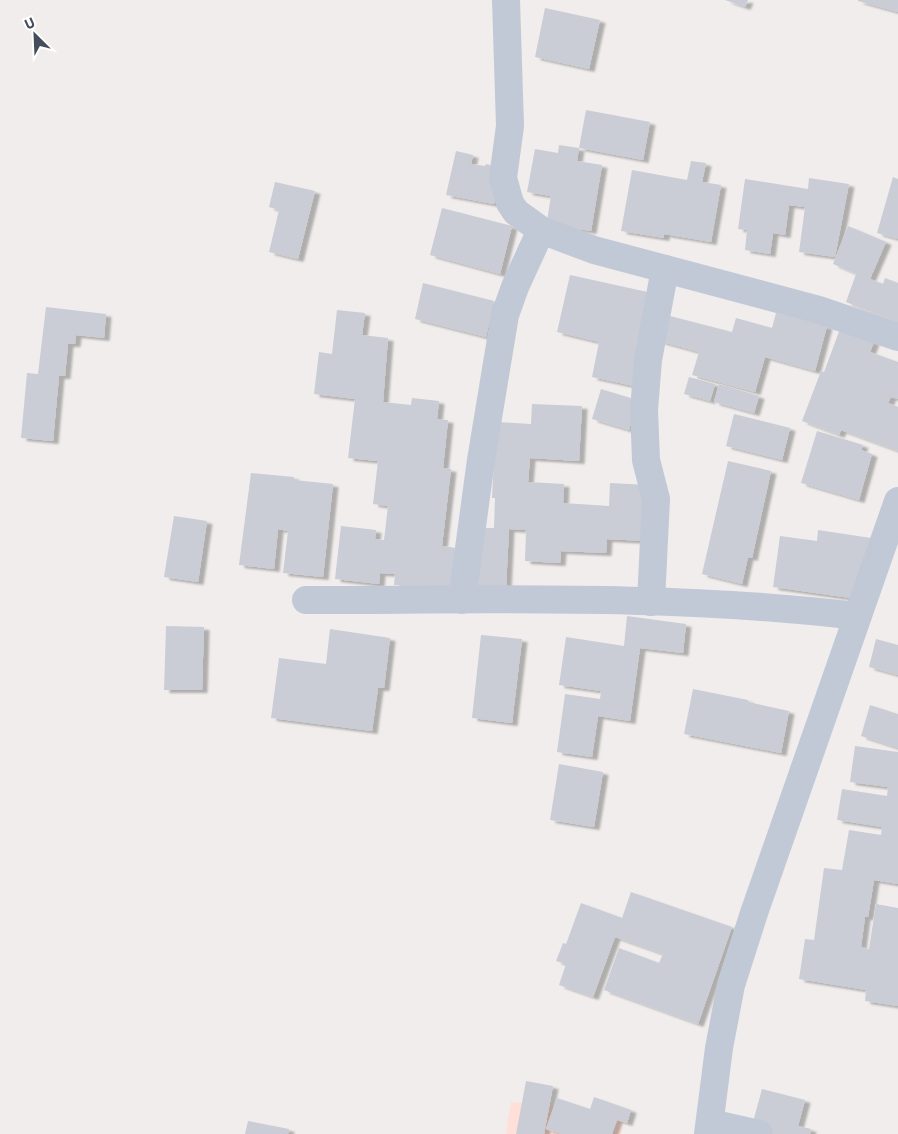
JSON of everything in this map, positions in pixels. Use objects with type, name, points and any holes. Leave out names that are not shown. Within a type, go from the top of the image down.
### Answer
[{"type":"street","points":[[506,0],[510,126],[503,178],[510,203],[516,212],[541,230],[594,250],[819,310],[898,337]]},
{"type":"street","points":[[462,600],[502,332],[515,287],[541,230]]},
{"type":"street","points":[[650,602],[656,499],[646,460],[644,410],[648,360],[665,269]]},
{"type":"street","points":[[759,1134],[709,1128],[720,1048],[732,985],[898,501]]},
{"type":"street","points":[[306,600],[650,602],[857,616]]},
{"type":"shaded area","points":[[511,1102],[624,1113],[621,1134],[506,1134]]},
{"type":"building","points":[[725,0],[748,0],[745,7]]},
{"type":"building","points":[[898,0],[898,12],[858,1]]},
{"type":"building","points":[[545,8],[600,20],[589,69],[535,57]]},
{"type":"building","points":[[586,110],[650,122],[643,160],[579,148]]},
{"type":"building","points":[[559,145],[579,148],[577,161],[602,165],[591,231],[560,226],[547,221],[551,196],[527,192],[535,149],[558,153]]},
{"type":"building","points":[[456,151],[473,155],[471,164],[485,166],[486,164],[502,168],[494,204],[446,195]]},
{"type":"building","points":[[691,161],[706,163],[702,182],[721,185],[711,242],[664,234],[664,238],[621,231],[632,170],[687,180]]},
{"type":"building","points":[[893,177],[898,179],[898,239],[877,233]]},
{"type":"building","points":[[809,178],[849,184],[835,257],[799,252],[805,207],[789,205],[785,235],[773,233],[770,254],[745,250],[747,230],[738,229],[745,179],[808,189]]},
{"type":"building","points":[[275,182],[315,191],[298,259],[269,252],[279,210],[269,207]]},
{"type":"building","points":[[442,208],[512,226],[500,274],[430,255]]},
{"type":"building","points":[[848,226],[886,242],[870,279],[883,284],[885,278],[898,283],[898,322],[846,302],[856,274],[861,276],[833,264]]},
{"type":"building","points":[[570,275],[652,293],[634,386],[592,377],[599,342],[557,332]]},
{"type":"building","points":[[423,283],[494,301],[486,337],[415,319]]},
{"type":"building","points":[[46,307],[106,314],[104,338],[76,335],[75,344],[68,344],[65,376],[59,376],[53,441],[21,438],[27,373],[38,374]]},
{"type":"building","points":[[337,310],[365,313],[362,335],[388,338],[383,402],[411,405],[412,398],[439,401],[437,419],[448,420],[443,468],[451,469],[442,546],[456,548],[451,588],[394,585],[395,574],[380,573],[379,584],[335,579],[341,526],[376,530],[375,539],[384,540],[388,506],[373,504],[378,461],[348,458],[355,399],[314,394],[319,352],[332,354]]},
{"type":"building","points":[[776,313],[827,326],[815,371],[765,357],[755,392],[692,375],[699,352],[659,341],[666,315],[732,332],[736,318],[772,328]]},
{"type":"building","points":[[840,329],[874,342],[870,352],[898,362],[898,399],[891,397],[888,403],[898,407],[898,451],[841,430],[839,435],[802,421],[821,371],[824,372]]},
{"type":"building","points":[[689,377],[715,384],[710,401],[684,394]]},
{"type":"building","points":[[719,384],[759,396],[754,413],[714,402]]},
{"type":"building","points":[[601,389],[637,400],[629,430],[592,419]]},
{"type":"building","points":[[532,404],[582,406],[579,461],[530,458],[528,482],[564,484],[563,503],[609,506],[610,483],[649,485],[646,541],[607,539],[606,553],[561,551],[560,563],[525,561],[526,530],[509,529],[506,587],[478,586],[481,528],[494,528],[495,498],[492,498],[496,422],[531,424]]},
{"type":"building","points":[[734,414],[790,428],[782,460],[726,446]]},
{"type":"building","points":[[817,431],[863,445],[861,450],[872,454],[859,500],[801,483]]},
{"type":"building","points":[[728,461],[771,471],[752,558],[748,557],[742,584],[702,574]]},
{"type":"building","points":[[251,473],[294,477],[294,480],[333,484],[323,577],[283,573],[288,531],[278,529],[274,569],[239,565]]},
{"type":"building","points":[[174,516],[207,521],[198,582],[164,577]]},
{"type":"building","points":[[818,530],[871,538],[858,599],[773,587],[780,536],[817,541]]},
{"type":"building","points":[[627,616],[686,624],[683,653],[640,648],[630,721],[598,716],[592,757],[557,752],[565,694],[600,699],[601,691],[559,685],[566,637],[624,646]]},
{"type":"building","points":[[166,626],[204,627],[202,690],[164,690]]},
{"type":"building","points":[[330,629],[390,638],[384,688],[378,688],[372,731],[271,718],[279,658],[326,664]]},
{"type":"building","points":[[481,635],[522,639],[512,723],[472,718]]},
{"type":"building","points":[[876,639],[898,645],[898,675],[869,667]]},
{"type":"building","points":[[693,689],[748,700],[748,702],[789,711],[781,753],[684,734]]},
{"type":"building","points":[[870,705],[898,714],[898,748],[861,736]]},
{"type":"building","points":[[855,746],[898,752],[898,884],[874,880],[868,917],[865,917],[861,947],[869,949],[876,904],[898,908],[898,1006],[865,1001],[866,990],[799,979],[805,939],[814,940],[824,868],[842,870],[849,830],[881,835],[882,827],[837,820],[842,789],[887,796],[888,787],[850,782]]},
{"type":"building","points":[[559,764],[603,772],[594,827],[550,820]]},
{"type":"building","points":[[631,892],[732,927],[698,1024],[604,990],[619,948],[659,963],[663,954],[615,937],[593,997],[559,985],[566,964],[556,961],[563,943],[566,944],[581,903],[622,918]]},
{"type":"building","points":[[526,1081],[553,1086],[544,1134],[516,1134]]},
{"type":"building","points":[[762,1089],[805,1100],[798,1126],[811,1129],[810,1134],[769,1134],[751,1129]]},
{"type":"building","points":[[594,1097],[631,1110],[627,1123],[617,1120],[612,1134],[562,1134],[546,1129],[557,1098],[590,1109]]},
{"type":"building","points":[[248,1121],[289,1129],[288,1134],[245,1134]]}]
